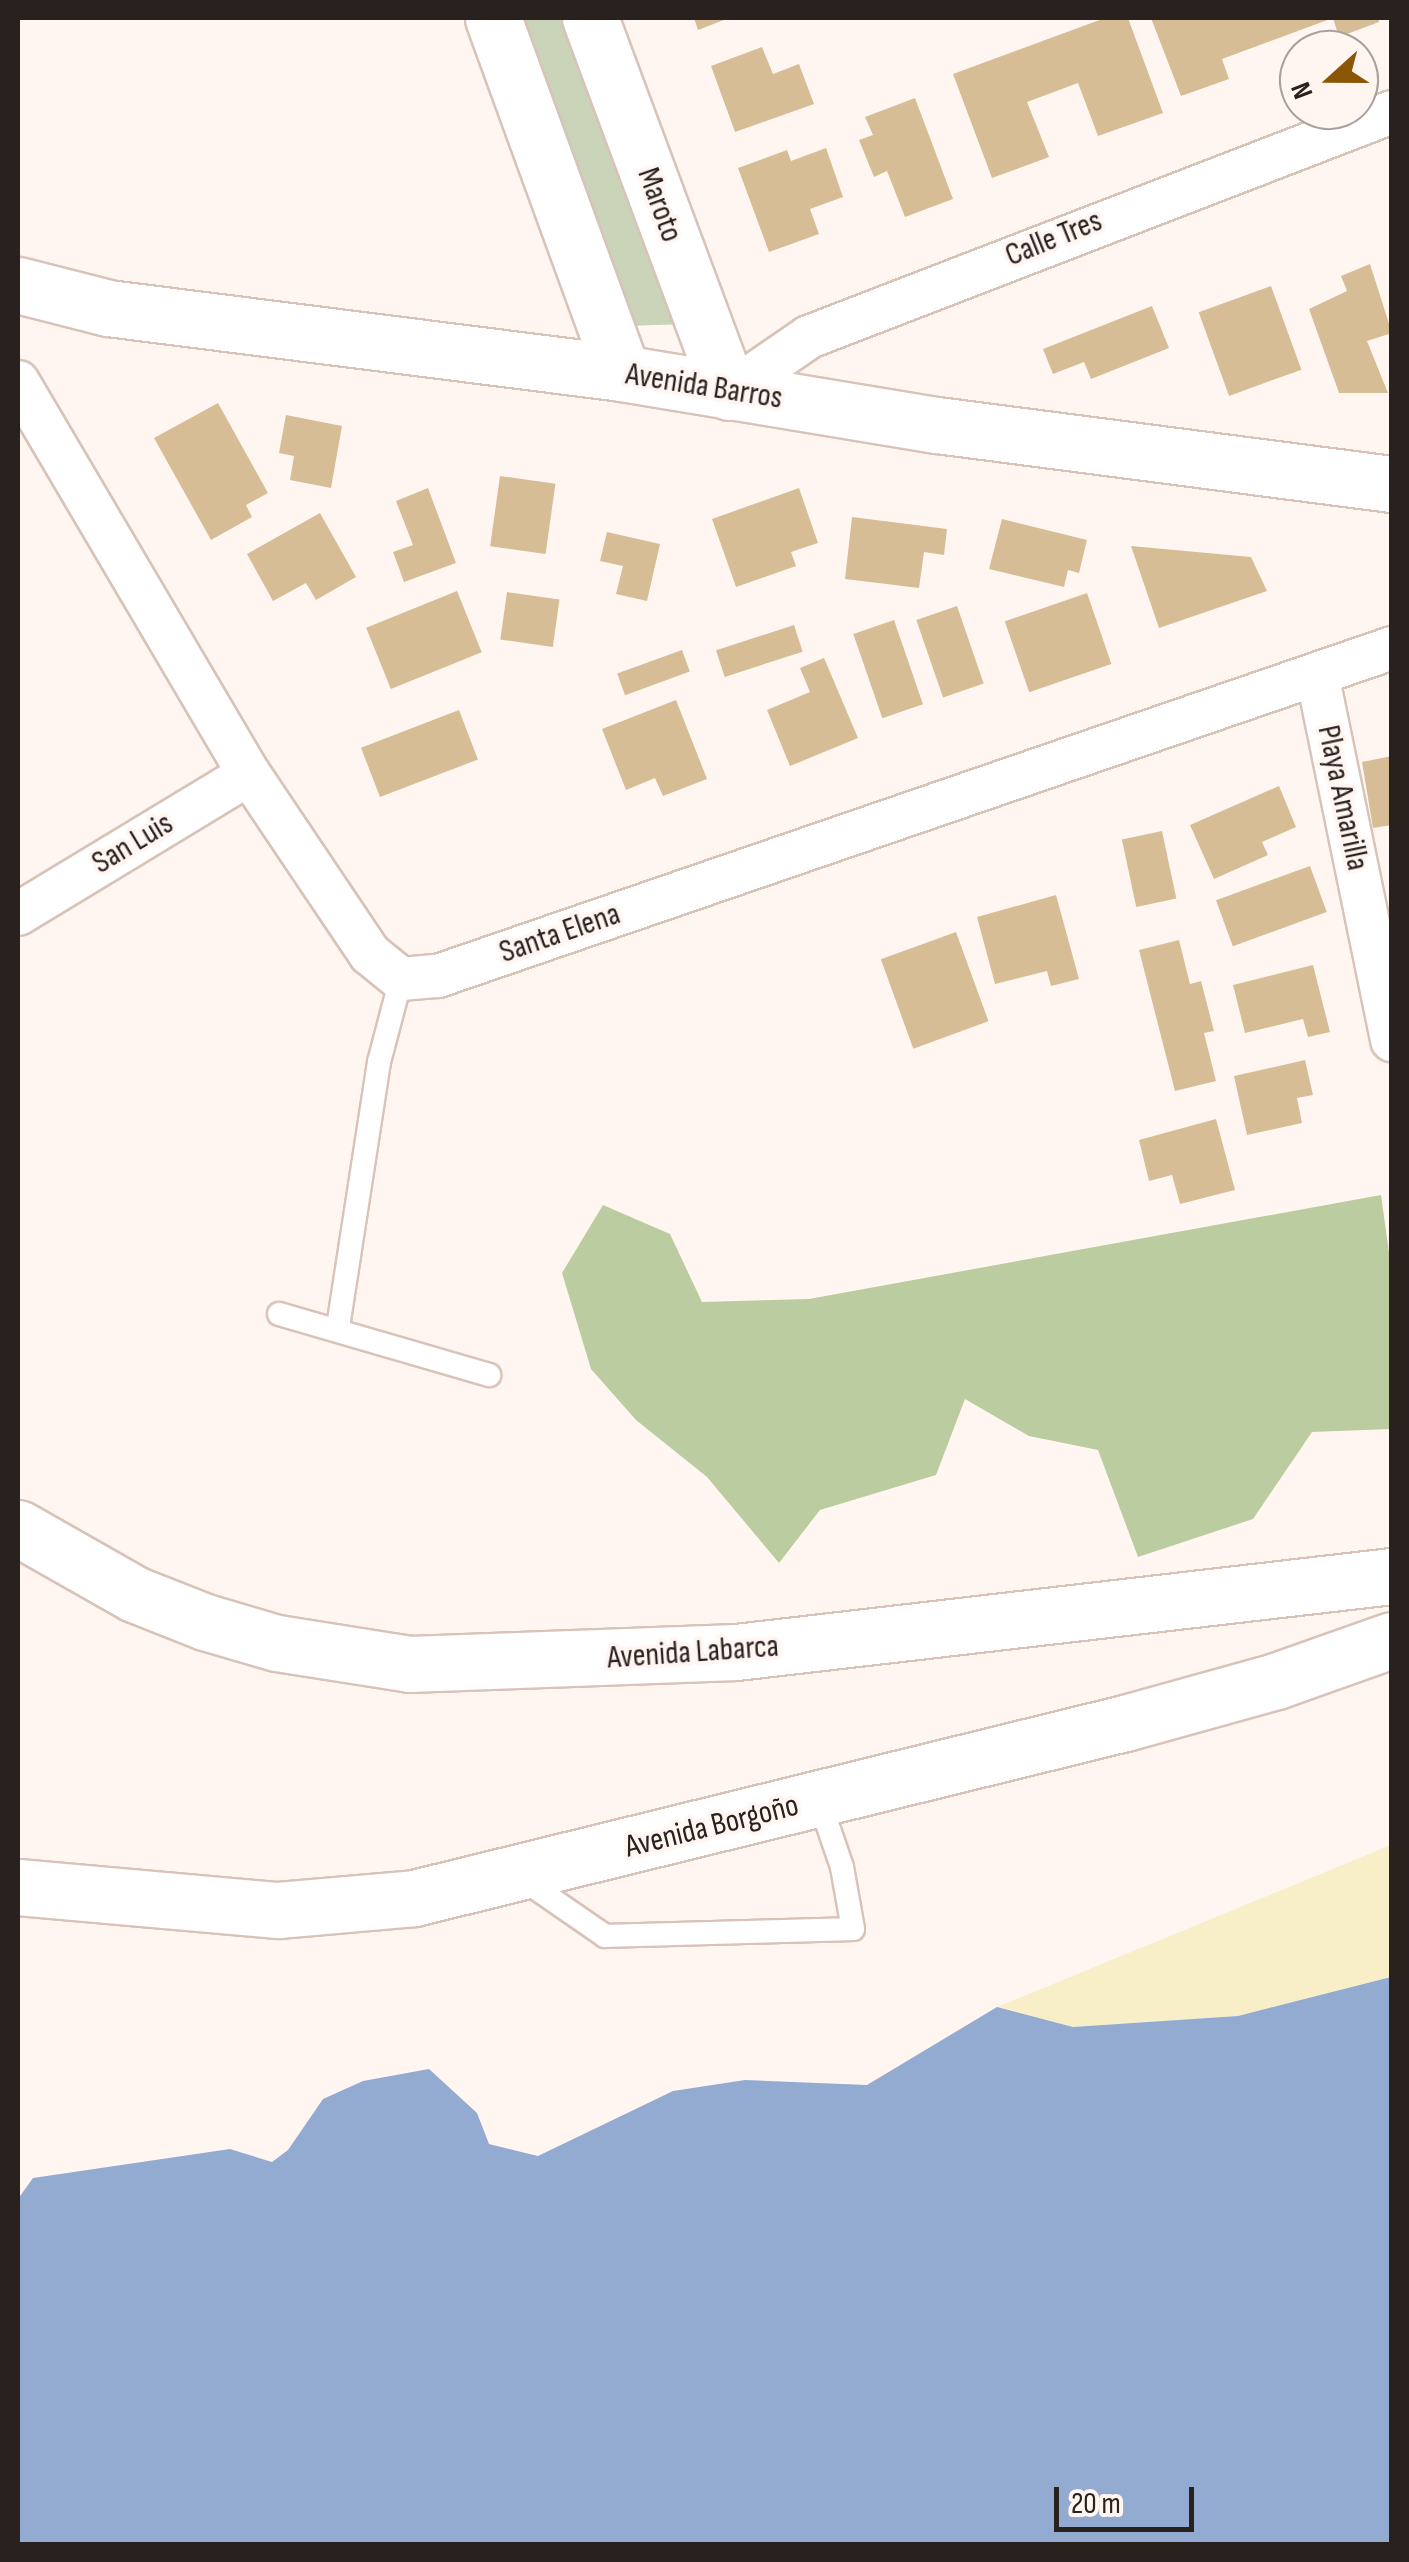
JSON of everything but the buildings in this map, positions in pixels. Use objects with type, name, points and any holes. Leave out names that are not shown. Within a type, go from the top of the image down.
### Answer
[{"type":"street","points":[[493,18],[622,373]]},
{"type":"street","name":"Maroto","points":[[590,18],[729,392]]},
{"type":"street","name":"Calle Tres","points":[[729,392],[809,337],[1392,112]]},
{"type":"street","name":"Avenida Barros","points":[[18,285],[108,308],[622,373],[729,392],[1392,484]]},
{"type":"street","points":[[18,382],[249,774],[370,954],[401,980]]},
{"type":"street","name":"Santa Elena","points":[[401,980],[438,976],[1392,648]]},
{"type":"street","name":"Playa Amarilla","points":[[1317,674],[1392,1040]]},
{"type":"street","name":"San Luis","points":[[18,914],[249,774]]},
{"type":"street","name":"Avenida Labarca","points":[[18,1528],[117,1586],[205,1622],[352,1658],[428,1664],[736,1652],[1392,1576]]},
{"type":"street","name":"Avenida Borgoño","points":[[18,1888],[278,1910],[414,1898],[518,1876],[1276,1681],[1392,1640]]},
{"type":"lane","points":[[338,1327],[379,1062],[401,980]]},
{"type":"lane","points":[[279,1314],[338,1327],[489,1375]]},
{"type":"lane","points":[[518,1876],[606,1936],[853,1929],[842,1867],[819,1800]]},
{"type":"green space","points":[[513,18],[574,18],[690,324],[625,326]]},
{"type":"green space","points":[[1381,1195],[1392,1274],[1391,1429],[1312,1432],[1253,1519],[1138,1557],[1098,1450],[1029,1436],[965,1399],[936,1475],[820,1510],[779,1563],[707,1477],[636,1420],[591,1369],[562,1273],[603,1205],[670,1234],[702,1302],[809,1299]]},
{"type":"sand","points":[[1391,1845],[1391,1977],[1238,2016],[1073,2027],[997,2007]]},
{"type":"water","points":[[1391,1977],[1391,2544],[18,2544],[18,2199],[33,2178],[230,2149],[272,2162],[288,2150],[323,2099],[363,2081],[429,2069],[477,2113],[489,2144],[538,2156],[673,2091],[745,2080],[867,2085],[997,2007],[1073,2027],[1238,2016]]}]
